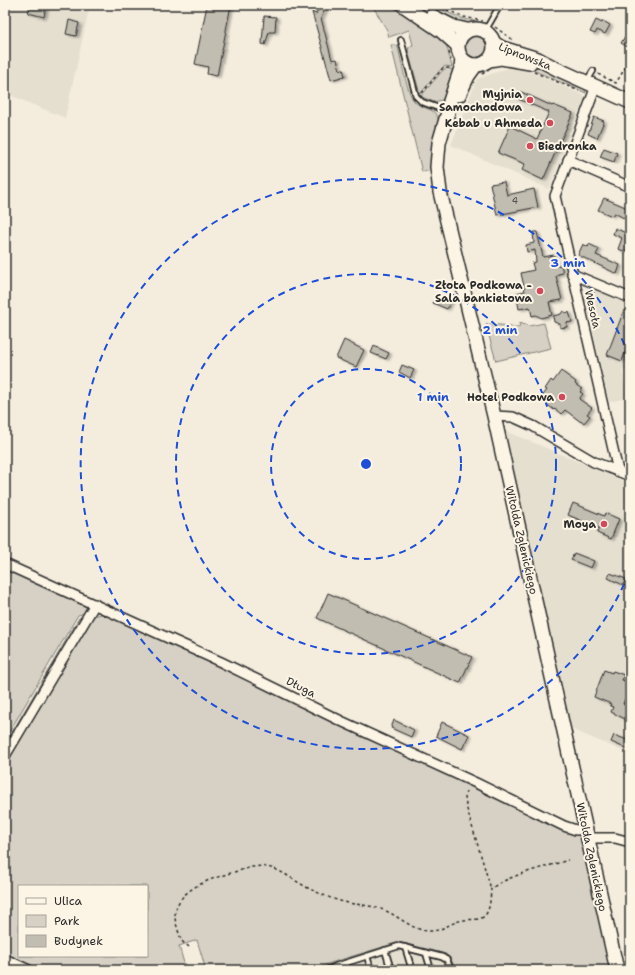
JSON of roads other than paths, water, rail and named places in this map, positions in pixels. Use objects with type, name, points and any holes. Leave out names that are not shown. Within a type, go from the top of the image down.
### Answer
[{"type":"main road","points":[[403,5],[448,35],[457,45]]},
{"type":"main road","points":[[409,5],[454,27],[467,30],[487,27],[494,43],[493,52],[489,60],[483,64],[469,64],[462,59],[458,52],[457,45],[460,37],[467,30]]},
{"type":"main road","name":"Lipnowska","points":[[494,43],[502,48],[538,59],[557,70]]},
{"type":"main road","name":"Witolda Zglenickiego","points":[[462,59],[461,68],[450,101],[439,143],[437,168],[439,185],[494,416],[617,970]]},
{"type":"main road","name":"Lipnowska","points":[[489,60],[505,59],[557,70],[592,84],[630,102]]},
{"type":"main road","name":"Witolda Zglenickiego","points":[[448,112],[455,103],[468,76],[476,65]]},
{"type":"street","name":"Wesoła","points":[[592,84],[555,196],[618,471]]},
{"type":"street","points":[[568,160],[630,188]]},
{"type":"street","points":[[572,274],[630,298]]},
{"type":"street","points":[[494,416],[513,417],[526,422],[594,462],[630,476]]},
{"type":"street","name":"Długa","points":[[5,564],[221,662],[341,721],[476,783],[564,826],[587,834],[630,842]]},
{"type":"street","points":[[5,756],[95,604]]},
{"type":"street","points":[[5,959],[29,970]]},
{"type":"lane","points":[[487,27],[500,5]]},
{"type":"lane","points":[[401,40],[416,96],[422,102],[448,112]]},
{"type":"lane","points":[[327,970],[393,947],[404,947],[442,957],[447,960],[451,970]]},
{"type":"lane","points":[[404,947],[412,970]]},
{"type":"lane","points":[[385,950],[391,970]]},
{"type":"lane","points":[[426,953],[431,970]]},
{"type":"lane","points":[[367,956],[371,970]]},
{"type":"lane","points":[[346,963],[348,970]]},
{"type":"place","name":"Myjnia Samochodowa","points":[[530,100]]},
{"type":"place","name":"Kebab u Ahmeda","points":[[550,123]]},
{"type":"place","name":"Biedronka","points":[[530,146]]},
{"type":"place","name":"Złota Podkowa - Sala bankietowa","points":[[540,291]]},
{"type":"place","name":"Hotel Podkowa","points":[[562,397]]},
{"type":"place","name":"Moya","points":[[604,524]]}]
